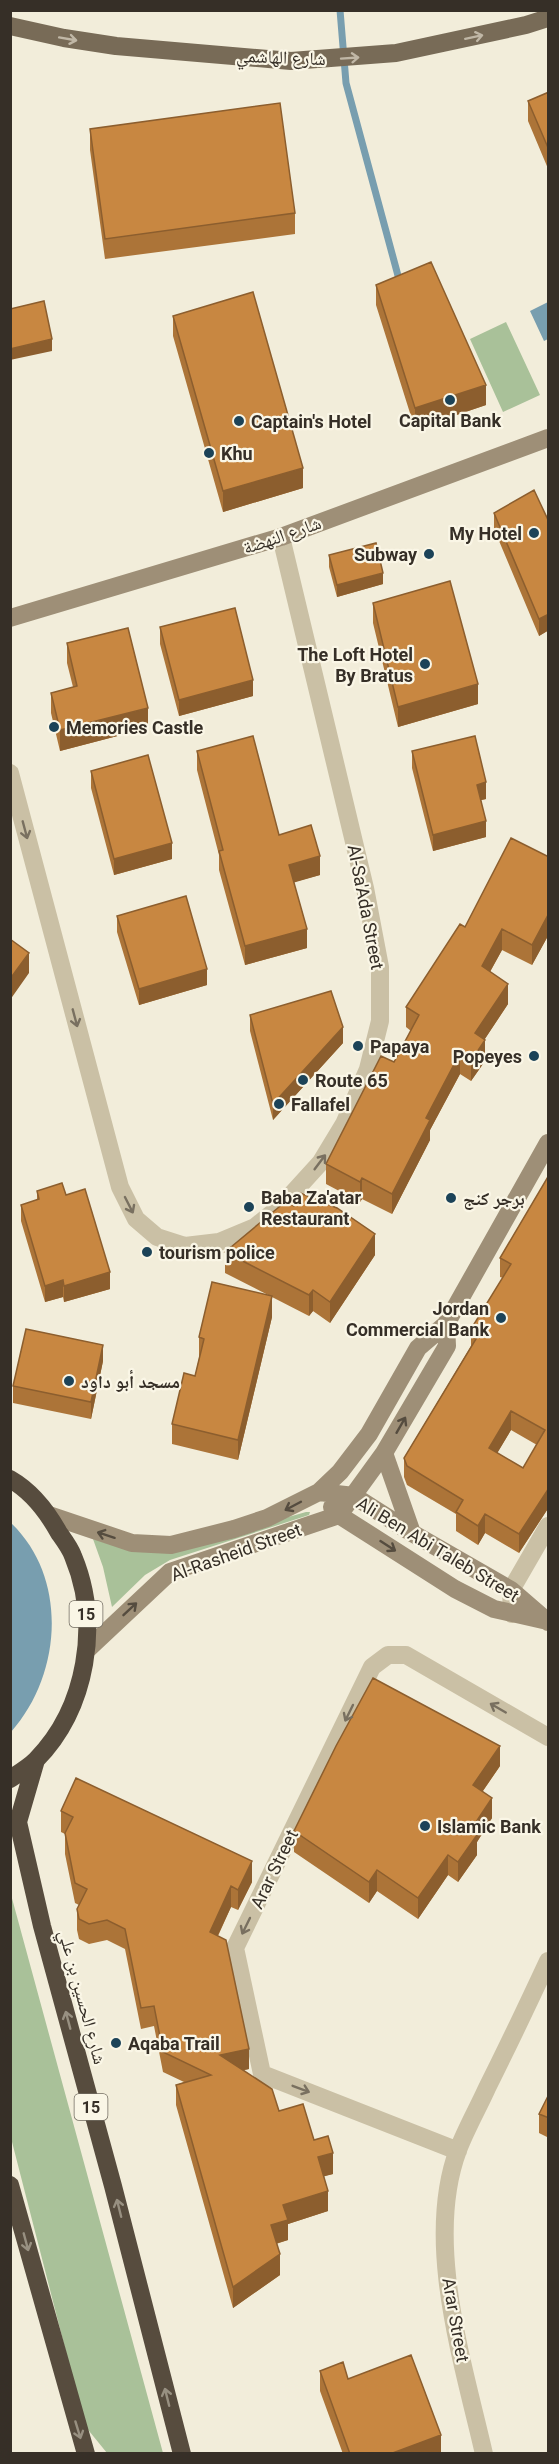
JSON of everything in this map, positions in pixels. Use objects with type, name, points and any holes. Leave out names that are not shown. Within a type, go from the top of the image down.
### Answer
[{"type":"highway","name":"15","points":[[10,1479],[49,1515],[73,1556],[86,1601],[88,1649],[78,1690],[61,1727],[36,1760],[10,1779]]},
{"type":"highway","name":"شارع الحسين بن علي","points":[[36,1760],[18,1822],[42,1926],[113,2186],[182,2454]]},
{"type":"highway","points":[[10,2185],[86,2454]]},
{"type":"main road","name":"شارع الهاشمي","points":[[10,26],[116,46],[291,61],[351,58],[417,49],[526,26],[549,18]]},
{"type":"main road","name":"شارع النهضة","points":[[10,618],[281,537],[549,438]]},
{"type":"main road","name":"Al-Rasheid Street","points":[[49,1515],[132,1543],[171,1545],[267,1518],[319,1492],[340,1472],[369,1434],[418,1348],[446,1324],[549,1143]]},
{"type":"main road","name":"Al-Rasheid Street","points":[[88,1649],[170,1572],[339,1515],[384,1453],[447,1346],[446,1324]]},
{"type":"main road","points":[[384,1453],[412,1533]]},
{"type":"main road","points":[[319,1492],[339,1515],[455,1589],[494,1609],[547,1621]]},
{"type":"main road","name":"Ali Ben Abi Taleb Street","points":[[319,1492],[354,1496],[412,1533],[511,1590],[547,1621]]},
{"type":"street","name":"Al-Sa'Ada Street","points":[[10,773],[120,1187],[136,1219],[157,1237],[185,1246],[219,1242],[255,1227],[281,1206],[321,1162],[344,1124],[368,1069],[380,1021],[380,967],[364,888],[281,537]]},
{"type":"street","points":[[512,1614],[511,1590],[549,1526]]},
{"type":"street","name":"Arar Street","points":[[458,2151],[262,2074],[235,1948],[372,1667],[388,1655],[406,1655],[549,1737]]},
{"type":"street","name":"Arar Street","points":[[484,2454],[453,2322],[444,2232],[449,2189],[458,2151],[549,1961]]},
{"type":"green space","points":[[506,322],[540,395],[503,412],[470,339]]},
{"type":"green space","points":[[310,1512],[309,1515],[170,1560],[145,1575],[112,1607],[103,1567],[93,1539],[168,1551]]},
{"type":"green space","points":[[10,1891],[163,2453],[107,2453],[85,2426],[11,2138]]},
{"type":"water","points":[[548,302],[548,339],[544,341],[530,311]]},
{"type":"water","points":[[10,1522],[29,1544],[42,1570],[50,1598],[52,1626],[49,1655],[41,1683],[28,1709],[11,1732]]},
{"type":"building","points":[[549,92],[549,150],[528,101]]},
{"type":"building","points":[[280,103],[295,213],[105,239],[90,129]]},
{"type":"building","points":[[431,262],[486,385],[415,408],[376,285]]},
{"type":"building","points":[[253,292],[303,468],[223,491],[173,316]]},
{"type":"building","points":[[44,301],[52,339],[10,349],[10,309]]},
{"type":"building","points":[[534,490],[549,522],[549,614],[539,619],[494,513]]},
{"type":"building","points":[[376,543],[383,573],[337,585],[329,555]]},
{"type":"building","name":"The Loft Hotel By Bratus","points":[[450,581],[478,684],[398,707],[373,603]]},
{"type":"building","points":[[235,608],[253,680],[179,700],[160,627]]},
{"type":"building","points":[[128,628],[148,708],[60,730],[51,693],[77,686],[67,643]]},
{"type":"building","points":[[253,736],[279,835],[311,825],[320,856],[289,865],[307,929],[245,946],[219,851],[223,850],[197,751]]},
{"type":"building","points":[[475,736],[486,782],[477,785],[486,821],[433,835],[412,751]]},
{"type":"building","points":[[148,755],[172,843],[114,859],[91,771]]},
{"type":"building","points":[[511,838],[549,857],[549,913],[532,945],[502,929],[482,966],[508,984],[475,1033],[485,1040],[471,1061],[460,1053],[426,1118],[430,1120],[392,1194],[362,1178],[360,1182],[326,1164],[381,1056],[394,1062],[419,1015],[406,1007],[460,924],[465,927]]},
{"type":"building","points":[[186,896],[207,969],[139,989],[117,916]]},
{"type":"building","points":[[10,939],[29,953],[10,979]]},
{"type":"building","points":[[331,991],[343,1027],[273,1104],[250,1015]]},
{"type":"building","points":[[549,1175],[549,1488],[519,1534],[485,1514],[478,1526],[456,1512],[463,1500],[407,1466],[404,1458],[479,1334],[471,1329],[511,1264],[500,1258]],"holes":[[[511,1411],[545,1430],[523,1468],[489,1448]]]},
{"type":"building","points":[[62,1183],[66,1195],[85,1189],[110,1272],[64,1286],[63,1280],[45,1286],[21,1205],[39,1199],[37,1191]]},
{"type":"building","points":[[300,1193],[337,1208],[375,1234],[330,1302],[313,1290],[309,1295],[225,1252],[285,1202],[294,1206]]},
{"type":"building","points":[[212,1282],[272,1296],[238,1440],[172,1424],[184,1373],[195,1376],[204,1339],[199,1337]]},
{"type":"building","points":[[26,1329],[103,1345],[91,1402],[13,1386]]},
{"type":"building","points":[[373,1678],[500,1746],[473,1785],[492,1798],[470,1831],[477,1835],[458,1862],[448,1855],[418,1898],[377,1870],[369,1882],[294,1831]]},
{"type":"building","points":[[76,1778],[252,1861],[238,1890],[231,1886],[210,1932],[226,1940],[249,2049],[220,2055],[272,2089],[279,2111],[303,2104],[314,2140],[328,2136],[333,2153],[318,2157],[328,2191],[283,2205],[288,2220],[271,2225],[280,2254],[233,2287],[176,2085],[211,2075],[163,2052],[154,2006],[141,2008],[125,1929],[107,1920],[89,1924],[79,1919],[77,1909],[87,1889],[75,1883],[65,1833],[73,1817],[61,1811]]},
{"type":"building","points":[[549,2094],[549,2118],[539,2114]]},
{"type":"building","points":[[411,2355],[441,2435],[390,2454],[350,2454],[320,2371],[343,2362],[348,2379]]},
{"type":"waterway","points":[[340,10],[346,83],[400,283]]},
{"type":"place","name":"Capital Bank","points":[[450,400]]},
{"type":"place","name":"Captain's Hotel","points":[[239,421]]},
{"type":"place","name":"Khu","points":[[209,453]]},
{"type":"place","name":"My Hotel","points":[[534,533]]},
{"type":"place","name":"Subway","points":[[429,554]]},
{"type":"place","name":"The Loft Hotel By Bratus","points":[[425,664]]},
{"type":"place","name":"Memories Castle","points":[[54,727]]},
{"type":"place","name":"Papaya","points":[[358,1046]]},
{"type":"place","name":"Popeyes","points":[[534,1056]]},
{"type":"place","name":"Route 65","points":[[303,1080]]},
{"type":"place","name":"Fallafel","points":[[279,1104]]},
{"type":"place","name":"برجر كنج","points":[[451,1198]]},
{"type":"place","name":"Baba Za'atar Restaurant","points":[[249,1207]]},
{"type":"place","name":"tourism police","points":[[147,1252]]},
{"type":"place","name":"Jordan Commercial Bank","points":[[501,1318]]},
{"type":"place","name":"مسجد أبو داود","points":[[69,1381]]},
{"type":"place","name":"Islamic Bank","points":[[425,1826]]},
{"type":"place","name":"Aqaba Trail","points":[[116,2043]]}]
